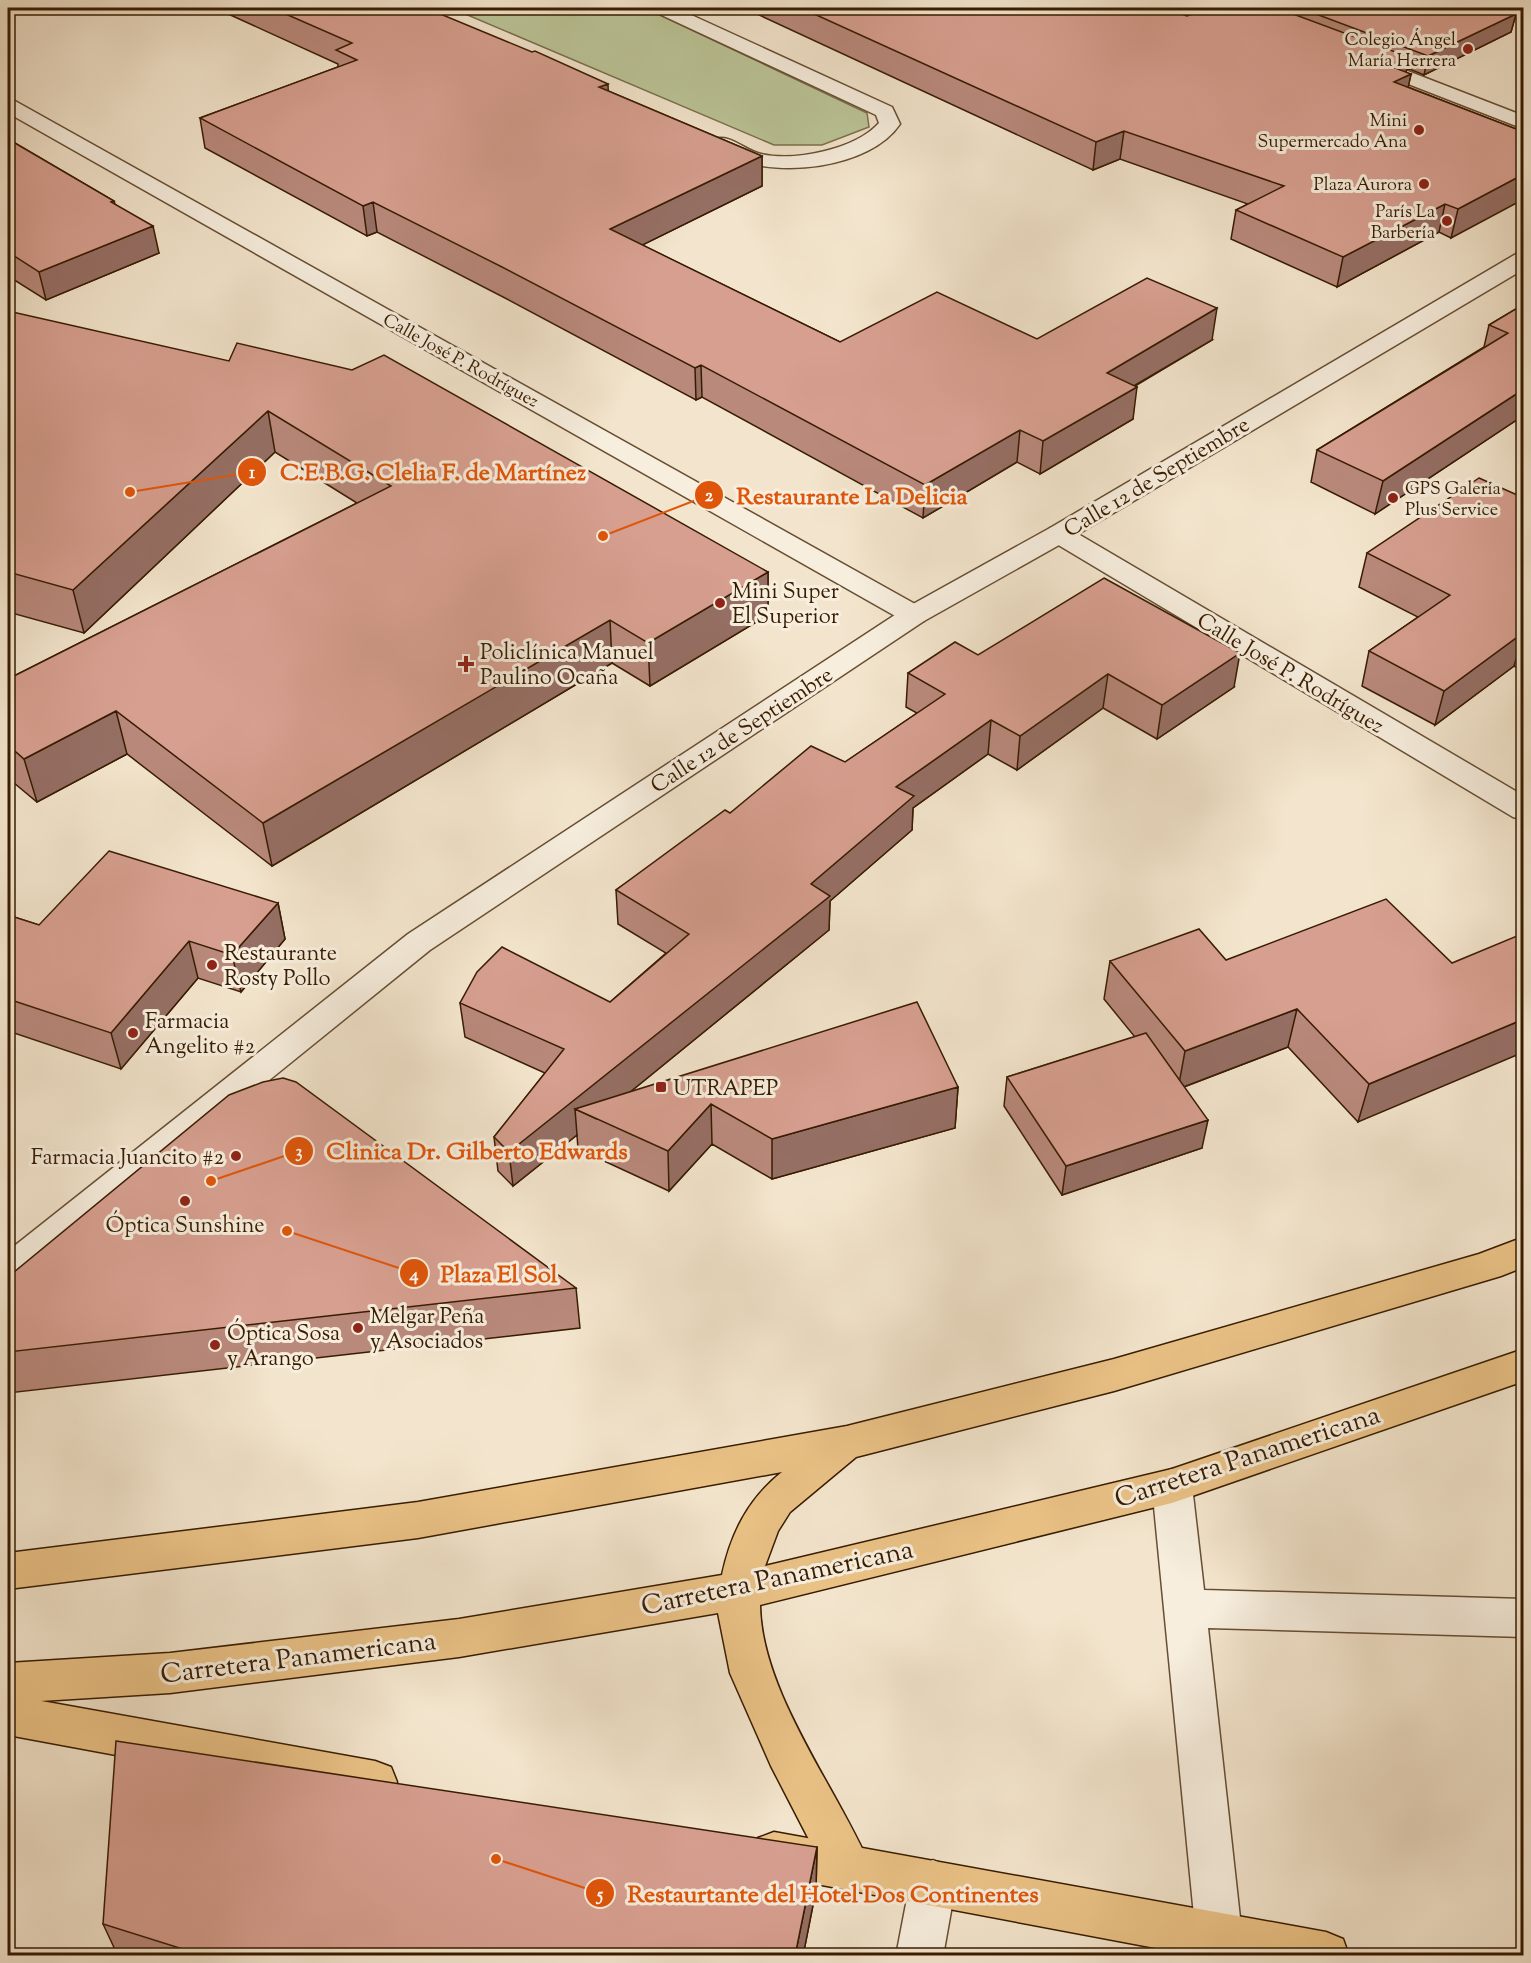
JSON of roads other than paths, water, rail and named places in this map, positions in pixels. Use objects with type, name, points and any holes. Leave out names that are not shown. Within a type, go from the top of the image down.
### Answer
[{"type":"main road","points":[[8,1571],[418,1520],[847,1443],[1114,1375],[1488,1266],[1524,1251]]},
{"type":"main road","name":"Carretera Panamericana","points":[[8,1683],[170,1673],[459,1638],[739,1591],[1172,1486],[1524,1365]]},
{"type":"main road","points":[[847,1443],[776,1500],[761,1522],[746,1558],[739,1591],[739,1621],[752,1673],[787,1751],[848,1868]]},
{"type":"main road","points":[[8,1715],[416,1789]]},
{"type":"main road","points":[[731,1847],[1326,1956]]},
{"type":"street","points":[[662,8],[885,111],[890,124],[880,136],[839,153],[793,161],[759,160],[705,136]]},
{"type":"street","points":[[1350,55],[1524,123]]},
{"type":"street","name":"Calle José P. Rodríguez","points":[[8,105],[914,615]]},
{"type":"street","name":"Calle 12 de Septiembre","points":[[8,1271],[419,942],[914,615],[1059,534],[1524,259]]},
{"type":"street","name":"Calle José P. Rodríguez","points":[[1059,534],[1524,810]]},
{"type":"street","points":[[1172,1486],[1219,1936]]},
{"type":"street","points":[[1186,1608],[1524,1618]]},
{"type":"street","points":[[919,1956],[933,1883]]},
{"type":"place","name":"Colegio Ángel María Herrera","points":[[1468,49]]},
{"type":"place","name":"Mini Supermercado Ana","points":[[1419,130]]},
{"type":"place","name":"Plaza Aurora","points":[[1424,184]]},
{"type":"place","name":"París La Barbería","points":[[1447,221]]},
{"type":"place","name":"C.E.B.G. Clelia F. de Martínez","points":[[130,492]]},
{"type":"place","name":"GPS Galería Plus Service","points":[[1393,498]]},
{"type":"place","name":"Restaurante La Delicia","points":[[603,536]]},
{"type":"place","name":"Mini Super El Superior","points":[[720,603]]},
{"type":"place","name":"Policlínica Manuel Paulino Ocaña","points":[[466,664]]},
{"type":"place","name":"Restaurante Rosty Pollo","points":[[212,965]]},
{"type":"place","name":"Farmacia Angelito #2","points":[[133,1033]]},
{"type":"place","name":"UTRAPEP","points":[[661,1087]]},
{"type":"place","name":"Farmacia Juancito #2","points":[[236,1156]]},
{"type":"place","name":"Clinica Dr. Gilberto Edwards","points":[[211,1181]]},
{"type":"place","name":"Óptica Sunshine","points":[[185,1201]]},
{"type":"place","name":"Plaza El Sol","points":[[287,1231]]},
{"type":"place","name":"Melgar Peña y Asociados","points":[[358,1328]]},
{"type":"place","name":"Óptica Sosa y Arango","points":[[215,1345]]},
{"type":"place","name":"Restaurtante del Hotel Dos Continentes","points":[[496,1859]]}]
